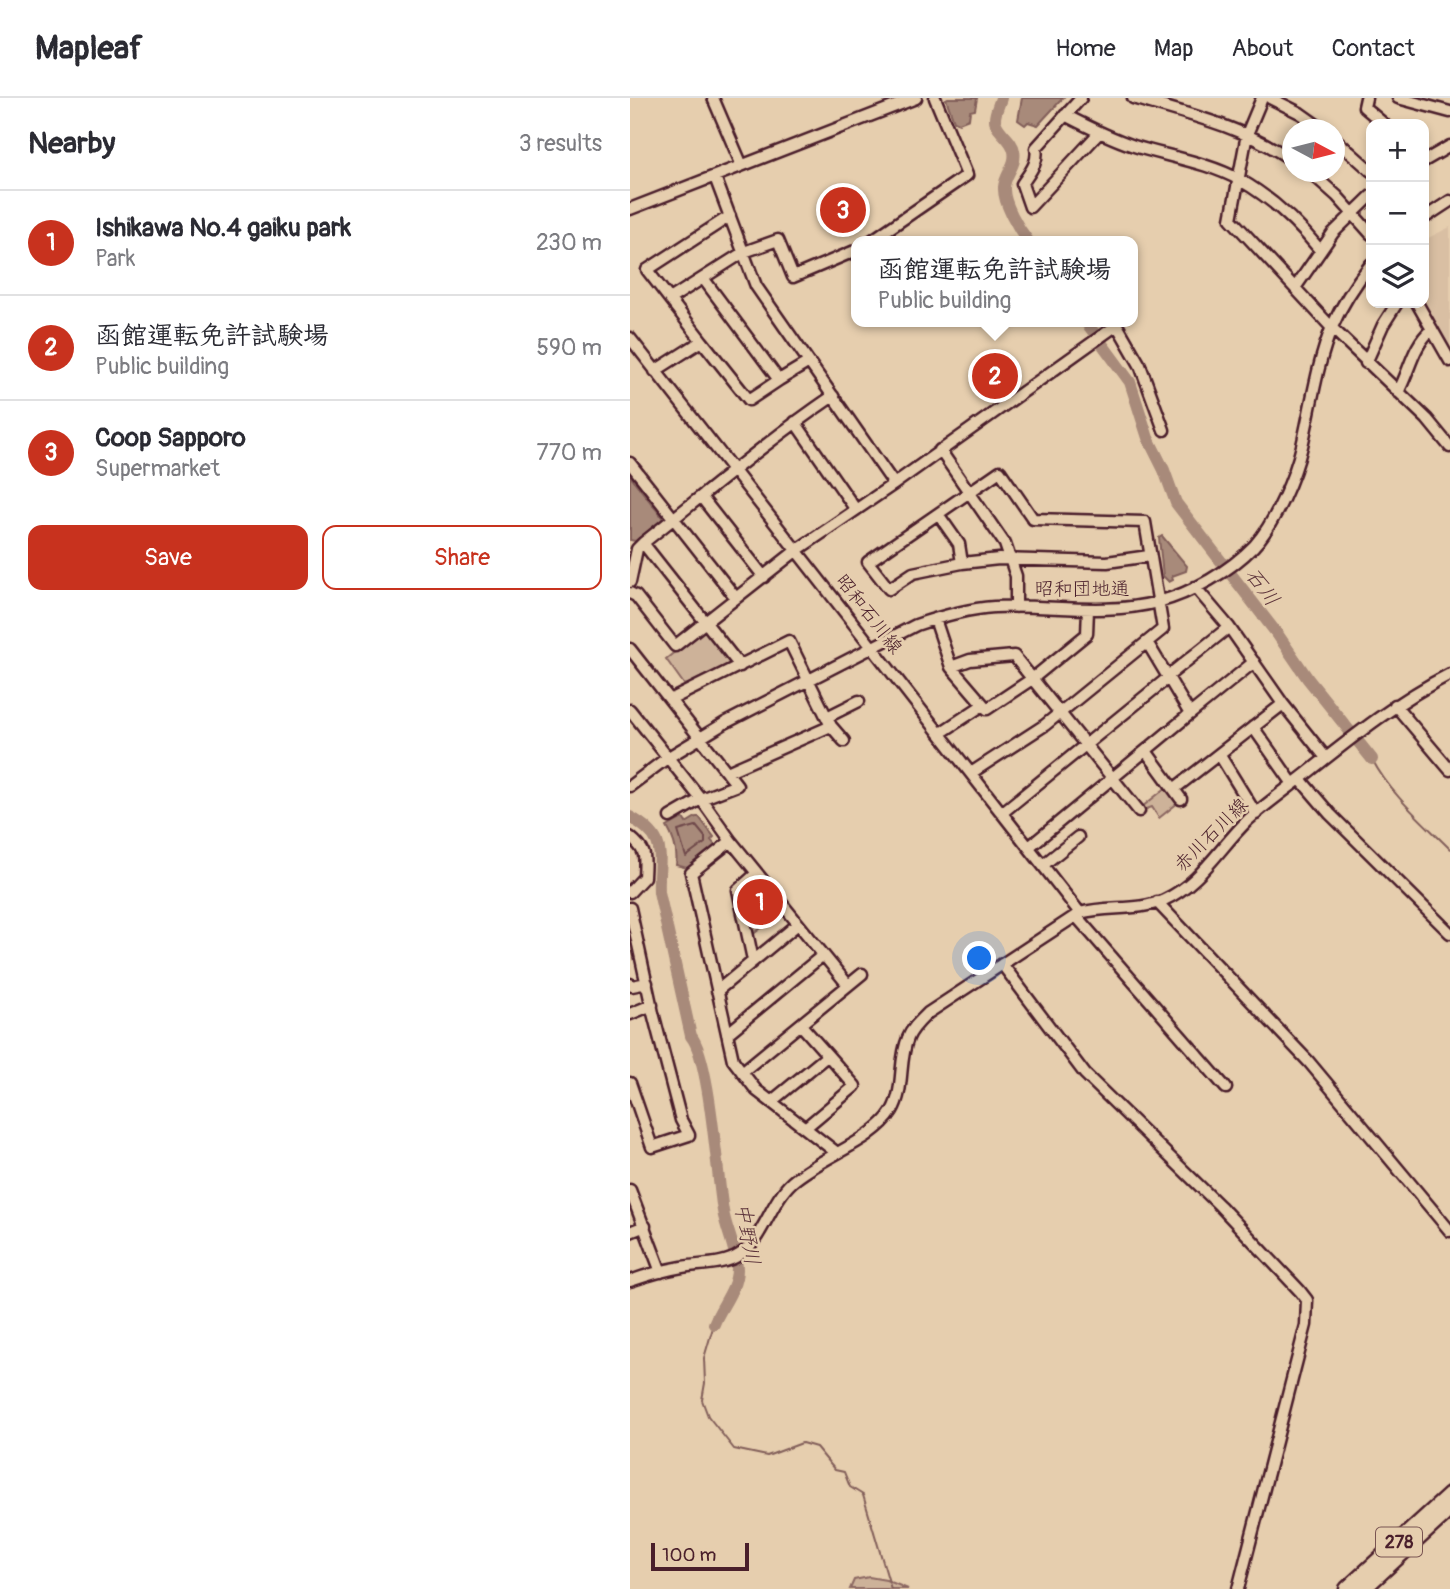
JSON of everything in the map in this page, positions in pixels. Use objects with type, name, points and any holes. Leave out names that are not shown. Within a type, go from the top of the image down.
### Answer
[{"type":"highway","name":"278","points":[[1347,1589],[1450,1495]]},
{"type":"highway","name":"278","points":[[1363,1589],[1450,1509]]},
{"type":"street","points":[[713,98],[740,161]]},
{"type":"street","points":[[630,209],[916,98]]},
{"type":"street","points":[[878,236],[967,175],[935,98]]},
{"type":"street","points":[[1081,98],[1036,148],[1033,168],[1022,184],[1030,207],[1099,133]]},
{"type":"street","points":[[1133,98],[1167,103],[1247,134],[1282,154]]},
{"type":"street","points":[[1262,98],[1247,134],[1231,219],[1366,363],[1427,418],[1448,441]]},
{"type":"street","points":[[1270,98],[1308,119]]},
{"type":"street","points":[[1366,98],[1364,107],[1378,119]]},
{"type":"street","points":[[1398,98],[1450,113]]},
{"type":"street","points":[[1066,115],[1099,133],[1132,145],[1204,164],[1238,179],[1266,196],[1296,222],[1320,250]]},
{"type":"street","points":[[1345,147],[1366,166]]},
{"type":"street","points":[[1429,158],[1449,148]]},
{"type":"street","points":[[715,177],[756,286],[894,484]]},
{"type":"street","points":[[1320,182],[1366,228]]},
{"type":"street","points":[[1295,288],[1320,250],[1366,200]]},
{"type":"street","points":[[1429,215],[1450,201]]},
{"type":"street","points":[[730,216],[647,270],[749,400],[809,362]]},
{"type":"street","points":[[670,299],[744,253],[778,240],[793,277],[851,253]]},
{"type":"street","name":"昭和団地通","points":[[630,786],[699,738],[899,633],[935,619],[980,608],[1126,608],[1157,602],[1217,575],[1255,545],[1286,496],[1332,328],[1354,286],[1366,270]]},
{"type":"street","points":[[704,278],[779,380]]},
{"type":"street","points":[[1366,363],[1394,308]]},
{"type":"street","points":[[1420,308],[1450,361]]},
{"type":"street","points":[[630,593],[636,596],[675,646],[797,550],[1115,327]]},
{"type":"street","points":[[1118,327],[1140,365],[1164,430]]},
{"type":"street","points":[[1398,393],[1417,346],[1432,329]]},
{"type":"street","name":"昭和石川線","points":[[630,338],[1003,812],[1078,914],[1226,1088]]},
{"type":"street","points":[[655,371],[702,341]]},
{"type":"street","points":[[630,582],[636,549],[795,422],[833,396]]},
{"type":"street","points":[[795,422],[856,510]]},
{"type":"street","points":[[940,450],[1005,544],[1016,576],[1016,607]]},
{"type":"street","points":[[630,463],[736,598]]},
{"type":"street","points":[[971,773],[1045,725],[1163,629],[1144,522],[1034,519],[1000,471],[868,562],[889,589],[913,573],[962,563],[1012,559],[1107,562],[1149,556]]},
{"type":"street","points":[[702,498],[764,577]]},
{"type":"street","points":[[938,513],[960,544],[962,563]]},
{"type":"street","points":[[643,543],[740,666]]},
{"type":"street","points":[[1195,587],[1229,627],[1283,704],[1326,758]]},
{"type":"street","points":[[935,619],[951,667],[987,709],[1032,679],[1087,634],[1088,609]]},
{"type":"street","points":[[1003,812],[1229,627]]},
{"type":"street","points":[[670,700],[789,641],[829,722],[844,741]]},
{"type":"street","points":[[1147,642],[1190,714]]},
{"type":"street","points":[[630,649],[737,785],[701,799],[670,817]]},
{"type":"street","points":[[951,667],[970,660],[1014,656],[1139,811]]},
{"type":"street","points":[[1029,847],[1254,662]]},
{"type":"street","points":[[1450,674],[1395,705],[1450,770]]},
{"type":"street","points":[[727,772],[829,722],[859,701]]},
{"type":"street","points":[[1174,789],[1283,704]]},
{"type":"street","points":[[945,730],[984,705]]},
{"type":"street","name":"赤川石川線","points":[[661,1272],[724,1261],[742,1253],[752,1244],[777,1200],[791,1183],[877,1129],[891,1113],[900,1088],[904,1049],[914,1027],[928,1013],[1078,914],[1096,908],[1135,907],[1157,902],[1186,886],[1256,814],[1395,705]]},
{"type":"street","points":[[630,710],[731,841],[848,985]]},
{"type":"street","points":[[1253,727],[1297,782],[1450,933]]},
{"type":"street","points":[[1146,751],[1181,799]]},
{"type":"street","points":[[1219,754],[1256,814]]},
{"type":"street","points":[[1043,865],[1078,837]]},
{"type":"street","points":[[630,892],[645,877],[644,851],[631,840]]},
{"type":"street","points":[[731,841],[691,873],[733,1060],[756,1090],[837,1153]]},
{"type":"street","points":[[753,960],[738,890],[757,873]]},
{"type":"street","points":[[1157,902],[1309,1062],[1450,1231]]},
{"type":"street","points":[[630,908],[681,1120],[689,1135],[652,1147],[630,1083]]},
{"type":"street","points":[[717,991],[798,924]]},
{"type":"street","points":[[727,1034],[823,955]]},
{"type":"street","points":[[1002,964],[1086,1074],[1220,1206],[1307,1300],[1306,1325],[1238,1589]]},
{"type":"street","points":[[742,1072],[862,974]]},
{"type":"street","points":[[630,984],[632,986],[647,983]]},
{"type":"street","points":[[630,1014],[652,1005]]},
{"type":"street","points":[[801,1025],[856,1086],[805,1128]]},
{"type":"street","points":[[772,1101],[827,1056]]},
{"type":"street","points":[[630,1190],[661,1272],[630,1281]]},
{"type":"street","points":[[630,1232],[645,1226]]},
{"type":"shaded area","points":[[1450,227],[1450,348],[1428,308],[1429,238]]},
{"type":"shaded area","points":[[702,630],[706,630],[730,661],[729,666],[686,687],[666,659]]},
{"type":"shaded area","points":[[1167,787],[1179,802],[1159,818],[1152,807],[1144,810],[1142,807]]},
{"type":"shaded area","points":[[754,880],[783,911],[751,936],[742,894],[743,889]]},
{"type":"shaded area","points":[[869,1577],[886,1580],[908,1589],[850,1589],[854,1580]]},
{"type":"water","points":[[977,98],[975,110],[970,111],[969,119],[959,123],[954,121],[946,99]]},
{"type":"water","points":[[1022,98],[1063,98],[1038,125],[1028,122],[1025,125],[1018,120]]},
{"type":"water","points":[[630,476],[662,517],[662,521],[635,541],[630,540]]},
{"type":"water","points":[[1162,536],[1187,566],[1186,571],[1172,576],[1173,580],[1169,582],[1163,576],[1159,538]]},
{"type":"water","points":[[699,817],[714,837],[711,840],[715,845],[687,868],[676,865],[675,845],[667,827],[683,818],[686,823]]},
{"type":"waterway","name":"石川","points":[[1001,98],[995,119],[1013,146],[1014,156],[1004,193],[1012,215],[1025,236]]},
{"type":"waterway","name":"石川","points":[[1090,327],[1130,382],[1148,438],[1176,503],[1278,635],[1308,679],[1372,759]]},
{"type":"waterway","name":"石川","points":[[1372,759],[1397,795],[1450,849]]},
{"type":"waterway","name":"中野川","points":[[630,817],[652,833],[659,849],[659,892],[691,1036],[698,1048],[703,1068],[723,1211],[737,1262],[732,1290],[714,1324]]},
{"type":"waterway","name":"中野川","points":[[714,1324],[704,1358],[705,1383],[702,1400],[708,1416],[734,1449],[767,1456],[802,1443],[816,1447],[835,1470],[844,1472],[850,1487],[863,1495],[891,1589]]},
{"type":"place","name":"Coop Sapporo","points":[[843,210]]},
{"type":"place","name":"函館運転免許試験場","points":[[995,376]]},
{"type":"place","name":"Ishikawa No.4 gaiku park","points":[[760,902]]}]
